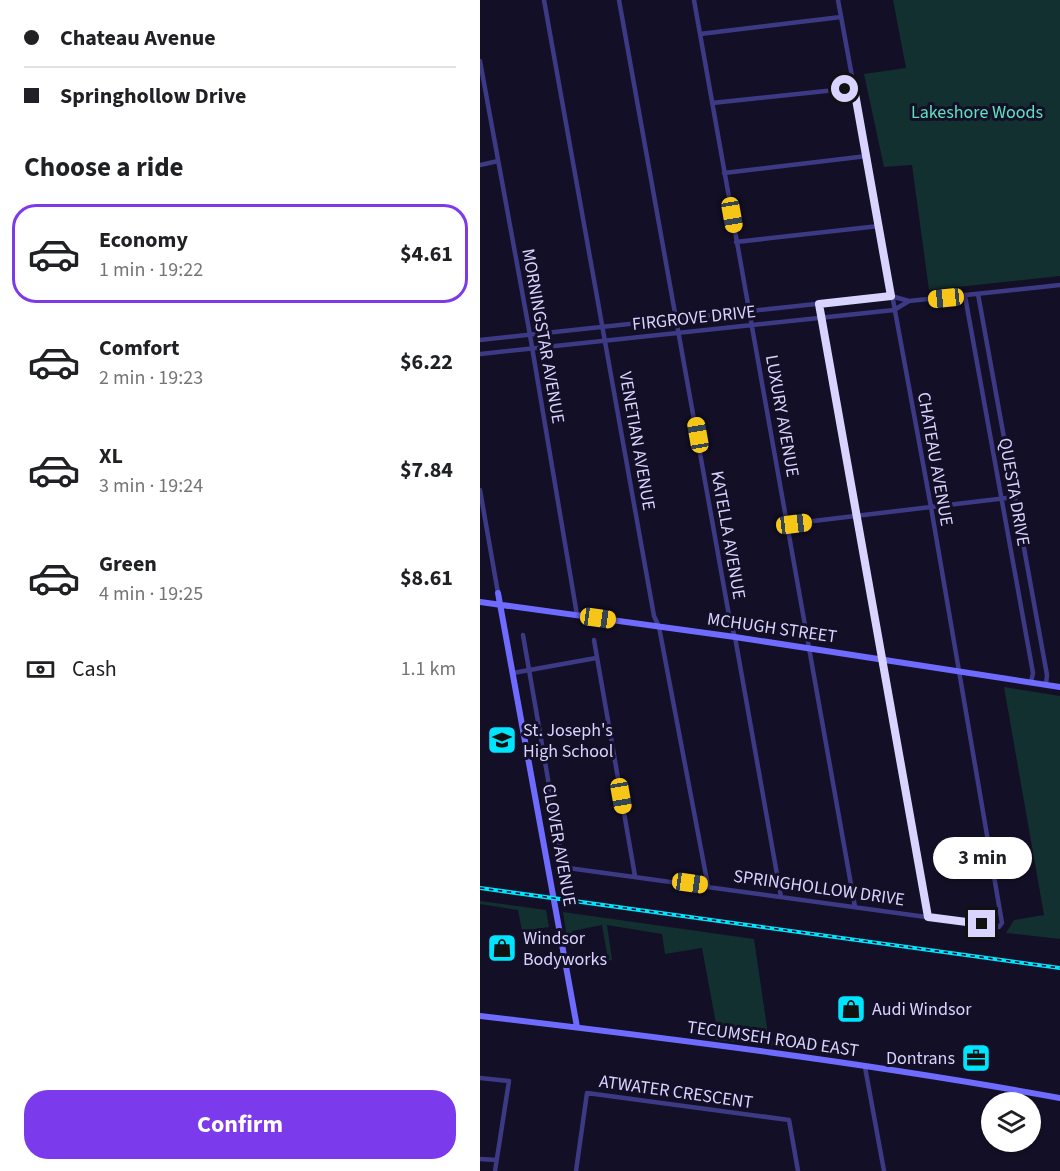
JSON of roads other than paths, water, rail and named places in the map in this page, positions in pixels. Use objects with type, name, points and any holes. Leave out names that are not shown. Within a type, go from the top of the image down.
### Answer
[{"type":"main road","name":"CLOVER AVENUE","points":[[498,592],[577,1027]]},
{"type":"main road","name":"MCHUGH STREET","points":[[480,602],[735,637],[1060,687]]},
{"type":"main road","name":"TECUMSEH ROAD EAST","points":[[480,1016],[577,1027],[865,1067],[1060,1098]]},
{"type":"street","name":"VENETIAN AVENUE","points":[[544,0],[654,616],[659,627],[708,886]]},
{"type":"street","name":"KATELLA AVENUE","points":[[619,0],[781,897]]},
{"type":"street","name":"LUXURY AVENUE","points":[[694,0],[855,907]]},
{"type":"street","name":"CHATEAU AVENUE","points":[[838,0],[931,507],[1002,922]]},
{"type":"street","points":[[700,34],[841,17]]},
{"type":"street","name":"MORNINGSTAR AVENUE","points":[[480,61],[578,615]]},
{"type":"street","points":[[712,103],[854,88]]},
{"type":"street","points":[[724,173],[867,156]]},
{"type":"street","points":[[480,165],[498,161]]},
{"type":"street","points":[[736,242],[879,226]]},
{"type":"street","name":"FIRGROVE DRIVE","points":[[480,340],[891,296],[909,301],[1060,285]]},
{"type":"street","name":"QUESTA DRIVE","points":[[978,294],[1047,675],[1046,684]]},
{"type":"street","name":"QUESTA DRIVE","points":[[965,296],[1033,673],[1031,682]]},
{"type":"street","name":"FIRGROVE DRIVE","points":[[480,354],[894,310],[909,301]]},
{"type":"street","points":[[819,304],[928,917]]},
{"type":"street","points":[[983,398],[996,396]]},
{"type":"street","name":"CLOVER AVENUE","points":[[480,490],[498,592]]},
{"type":"street","points":[[788,524],[1015,497]]},
{"type":"street","points":[[1018,591],[1031,588]]},
{"type":"street","name":"CLOVER AVENUE","points":[[523,635],[562,860]]},
{"type":"street","points":[[594,640],[635,876]]},
{"type":"street","points":[[513,673],[596,658]]},
{"type":"street","name":"SPRINGHOLLOW DRIVE","points":[[562,860],[568,868],[999,927],[1002,922]]},
{"type":"street","points":[[865,1067],[884,1171]]},
{"type":"street","points":[[480,1078],[509,1082],[495,1171]]},
{"type":"street","name":"ATWATER CRESCENT","points":[[576,1171],[587,1093],[789,1120],[798,1171]]},
{"type":"street","points":[[480,1158],[496,1160]]},
{"type":"railway","points":[[480,888],[1060,968]]},
{"type":"place","name":"St. Joseph's High School","points":[[502,740]]},
{"type":"place","name":"Windsor Bodyworks","points":[[502,948]]},
{"type":"place","name":"Audi Windsor","points":[[851,1009]]},
{"type":"place","name":"Dontrans","points":[[976,1058]]},
{"type":"park label","name":"Lakeshore Woods","points":[[977,112]]}]
